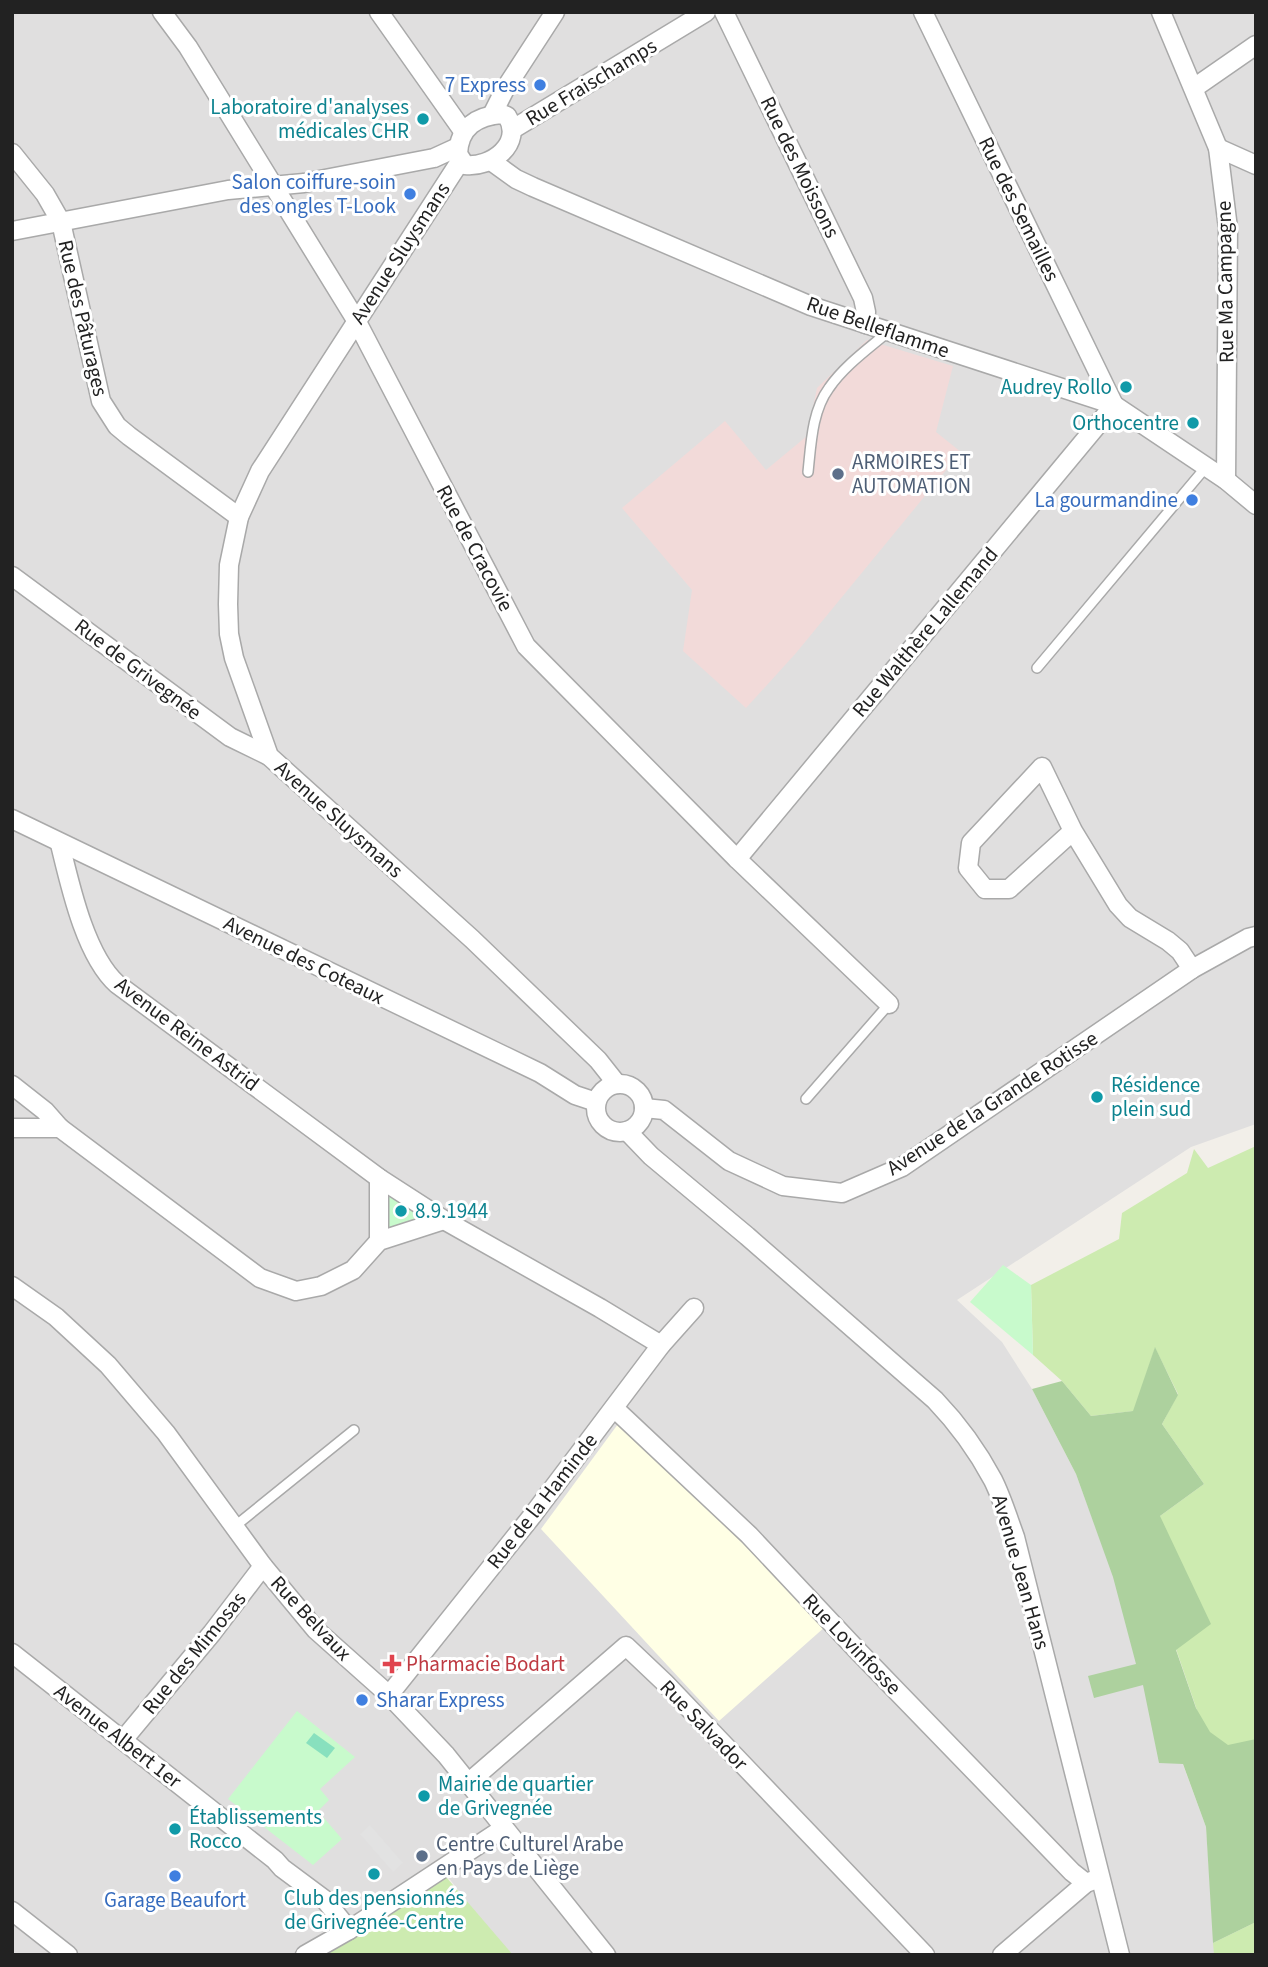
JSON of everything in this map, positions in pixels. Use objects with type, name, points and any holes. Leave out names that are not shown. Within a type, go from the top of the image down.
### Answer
[{"type":"street","name":"Rue de Cracovie","points":[[162,12],[188,47],[356,320],[526,646],[737,859],[889,1004]]},
{"type":"street","points":[[12,232],[228,190],[304,183],[435,158],[461,146],[474,121],[492,115],[507,116],[513,129],[510,141],[501,155],[478,166],[465,165],[461,146],[379,12]]},
{"type":"street","points":[[492,115],[555,12]]},
{"type":"street","name":"Rue Fraischamps","points":[[513,129],[706,12]]},
{"type":"street","name":"Rue des Moissons","points":[[724,12],[863,298],[865,324]]},
{"type":"street","name":"Rue des Semailles","points":[[923,12],[1114,405]]},
{"type":"street","name":"Rue Ma Campagne","points":[[1161,12],[1218,148],[1228,228],[1226,480]]},
{"type":"street","points":[[1194,88],[1256,46]]},
{"type":"street","name":"Avenue Sluysmans","points":[[461,146],[356,320],[260,471],[239,517],[229,565],[229,634],[234,658],[269,756],[472,939],[598,1060],[617,1084]]},
{"type":"street","points":[[1218,148],[1256,165]]},
{"type":"street","name":"Rue des Pâturages","points":[[12,153],[45,194],[61,222],[101,401],[117,426],[239,517]]},
{"type":"street","name":"Rue Belleflamme","points":[[491,162],[516,179],[545,193],[811,306],[1114,405],[1226,480],[1256,505]]},
{"type":"street","name":"Rue Walthère Lallemand","points":[[737,859],[1114,405]]},
{"type":"street","name":"Rue de Grivegnée","points":[[12,576],[230,737],[269,756]]},
{"type":"street","points":[[1073,831],[1009,889],[985,889],[968,868],[971,843],[1042,767],[1073,831],[1124,912],[1180,951],[1192,970]]},
{"type":"street","name":"Avenue des Coteaux","points":[[12,819],[540,1073],[575,1095],[596,1102]]},
{"type":"street","name":"Avenue Reine Astrid","points":[[60,844],[71,889],[93,949],[107,974],[379,1178],[444,1220],[600,1307],[662,1345]]},
{"type":"street","name":"Avenue de la Grande Rotisse","points":[[644,1108],[664,1110],[729,1161],[783,1186],[842,1193],[902,1167],[1192,970],[1256,936]]},
{"type":"street","points":[[617,1084],[629,1086],[640,1094],[644,1108],[642,1118],[636,1126],[627,1131],[614,1131],[601,1124],[596,1114],[599,1094],[607,1087],[617,1084]]},
{"type":"street","points":[[15,1088],[21,1109],[14,1127],[60,1128]]},
{"type":"street","points":[[15,1088],[45,1111],[60,1128],[260,1278],[296,1291],[337,1280],[353,1270],[379,1241],[444,1220]]},
{"type":"street","name":"Avenue Jean Hans","points":[[627,1131],[651,1156],[935,1399],[960,1427],[994,1482],[1015,1537],[1093,1881],[1120,1955]]},
{"type":"street","points":[[379,1178],[379,1241]]},
{"type":"street","name":"Rue Belvaux","points":[[12,1286],[56,1317],[108,1365],[166,1433],[263,1566],[316,1630],[389,1695],[446,1755],[606,1955]]},
{"type":"street","name":"Rue de la Haminde","points":[[389,1695],[694,1307]]},
{"type":"street","name":"Rue Lovinfosse","points":[[614,1408],[749,1535],[1072,1872],[1093,1881]]},
{"type":"street","name":"Rue des Mimosas","points":[[123,1740],[212,1633],[263,1566]]},
{"type":"street","name":"Rue Salvador","points":[[468,1783],[626,1646],[664,1682],[925,1955]]},
{"type":"street","name":"Avenue Albert 1er","points":[[12,1653],[325,1900],[349,1930]]},
{"type":"street","points":[[305,1955],[349,1930],[504,1828]]},
{"type":"street","points":[[1002,1955],[1093,1881]]},
{"type":"street","points":[[12,1911],[68,1955]]},
{"type":"lane","points":[[808,472],[818,410],[827,389],[841,373],[888,332]]},
{"type":"lane","points":[[1037,668],[1206,467]]},
{"type":"lane","points":[[806,1099],[889,1004]]},
{"type":"lane","points":[[234,1527],[354,1430]]},
{"type":"shaded area","points":[[12,12],[1256,12],[1256,1124],[1191,1147],[957,1300],[1002,1342],[1032,1389],[1076,1474],[1206,1827],[1215,1955],[507,1955],[442,1869],[298,1955],[12,1955]]},
{"type":"shaded area","points":[[867,340],[953,366],[936,432],[961,452],[796,653],[746,708],[683,651],[692,590],[622,508],[725,421],[766,470],[807,436],[817,388]]},
{"type":"shaded area","points":[[618,1424],[725,1523],[826,1626],[719,1721],[541,1529]]},
{"type":"shaded area","points":[[370,1825],[403,1863],[393,1872],[360,1834]]},
{"type":"green space","points":[[1256,1146],[1256,1864],[1212,1754],[1176,1649],[1160,1516],[1204,1484],[1162,1424],[1178,1394],[1155,1348],[1134,1411],[1091,1416],[1062,1381],[1033,1355],[1031,1285],[1119,1239],[1122,1213],[1187,1173],[1194,1149],[1208,1168]]},
{"type":"green space","points":[[388,1192],[421,1214],[420,1218],[386,1228]]},
{"type":"green space","points":[[1003,1265],[1031,1285],[1033,1355],[970,1302]]},
{"type":"green space","points":[[1155,1347],[1178,1395],[1162,1424],[1204,1484],[1160,1516],[1211,1624],[1176,1650],[1196,1708],[1210,1732],[1228,1745],[1256,1739],[1256,1922],[1213,1943],[1206,1827],[1183,1764],[1159,1763],[1143,1685],[1094,1698],[1088,1676],[1136,1664],[1113,1577],[1076,1474],[1032,1389],[1062,1381],[1091,1416],[1133,1411]]},
{"type":"green space","points":[[297,1711],[355,1757],[320,1789],[329,1800],[318,1811],[342,1839],[313,1865],[228,1799]]},
{"type":"green space","points":[[314,1733],[335,1748],[327,1758],[306,1743]]},
{"type":"green space","points":[[441,1871],[513,1955],[314,1955]]},
{"type":"green space","points":[[1256,1922],[1256,1955],[1214,1955],[1213,1943]]},
{"type":"place","name":"7 Express","points":[[540,85]]},
{"type":"place","name":"Laboratoire d'analyses médicales CHR","points":[[423,119]]},
{"type":"place","name":"Salon coiffure-soin des ongles T-Look","points":[[410,194]]},
{"type":"place","name":"Audrey Rollo","points":[[1126,387]]},
{"type":"place","name":"Orthocentre","points":[[1193,423]]},
{"type":"place","name":"ARMOIRES ET AUTOMATION","points":[[838,474]]},
{"type":"place","name":"La gourmandine","points":[[1192,500]]},
{"type":"place","name":"Résidence plein sud","points":[[1097,1097]]},
{"type":"place","name":"8.9.1944","points":[[401,1211]]},
{"type":"place","name":"Pharmacie Bodart","points":[[392,1664]]},
{"type":"place","name":"Sharar Express","points":[[362,1700]]},
{"type":"place","name":"Mairie de quartier de Grivegnée","points":[[424,1796]]},
{"type":"place","name":"Établissements Rocco","points":[[175,1829]]},
{"type":"place","name":"Centre Culturel Arabe en Pays de Liège","points":[[422,1856]]},
{"type":"place","name":"Club des pensionnés de Grivegnée-Centre","points":[[374,1874]]},
{"type":"place","name":"Garage Beaufort","points":[[175,1876]]}]
